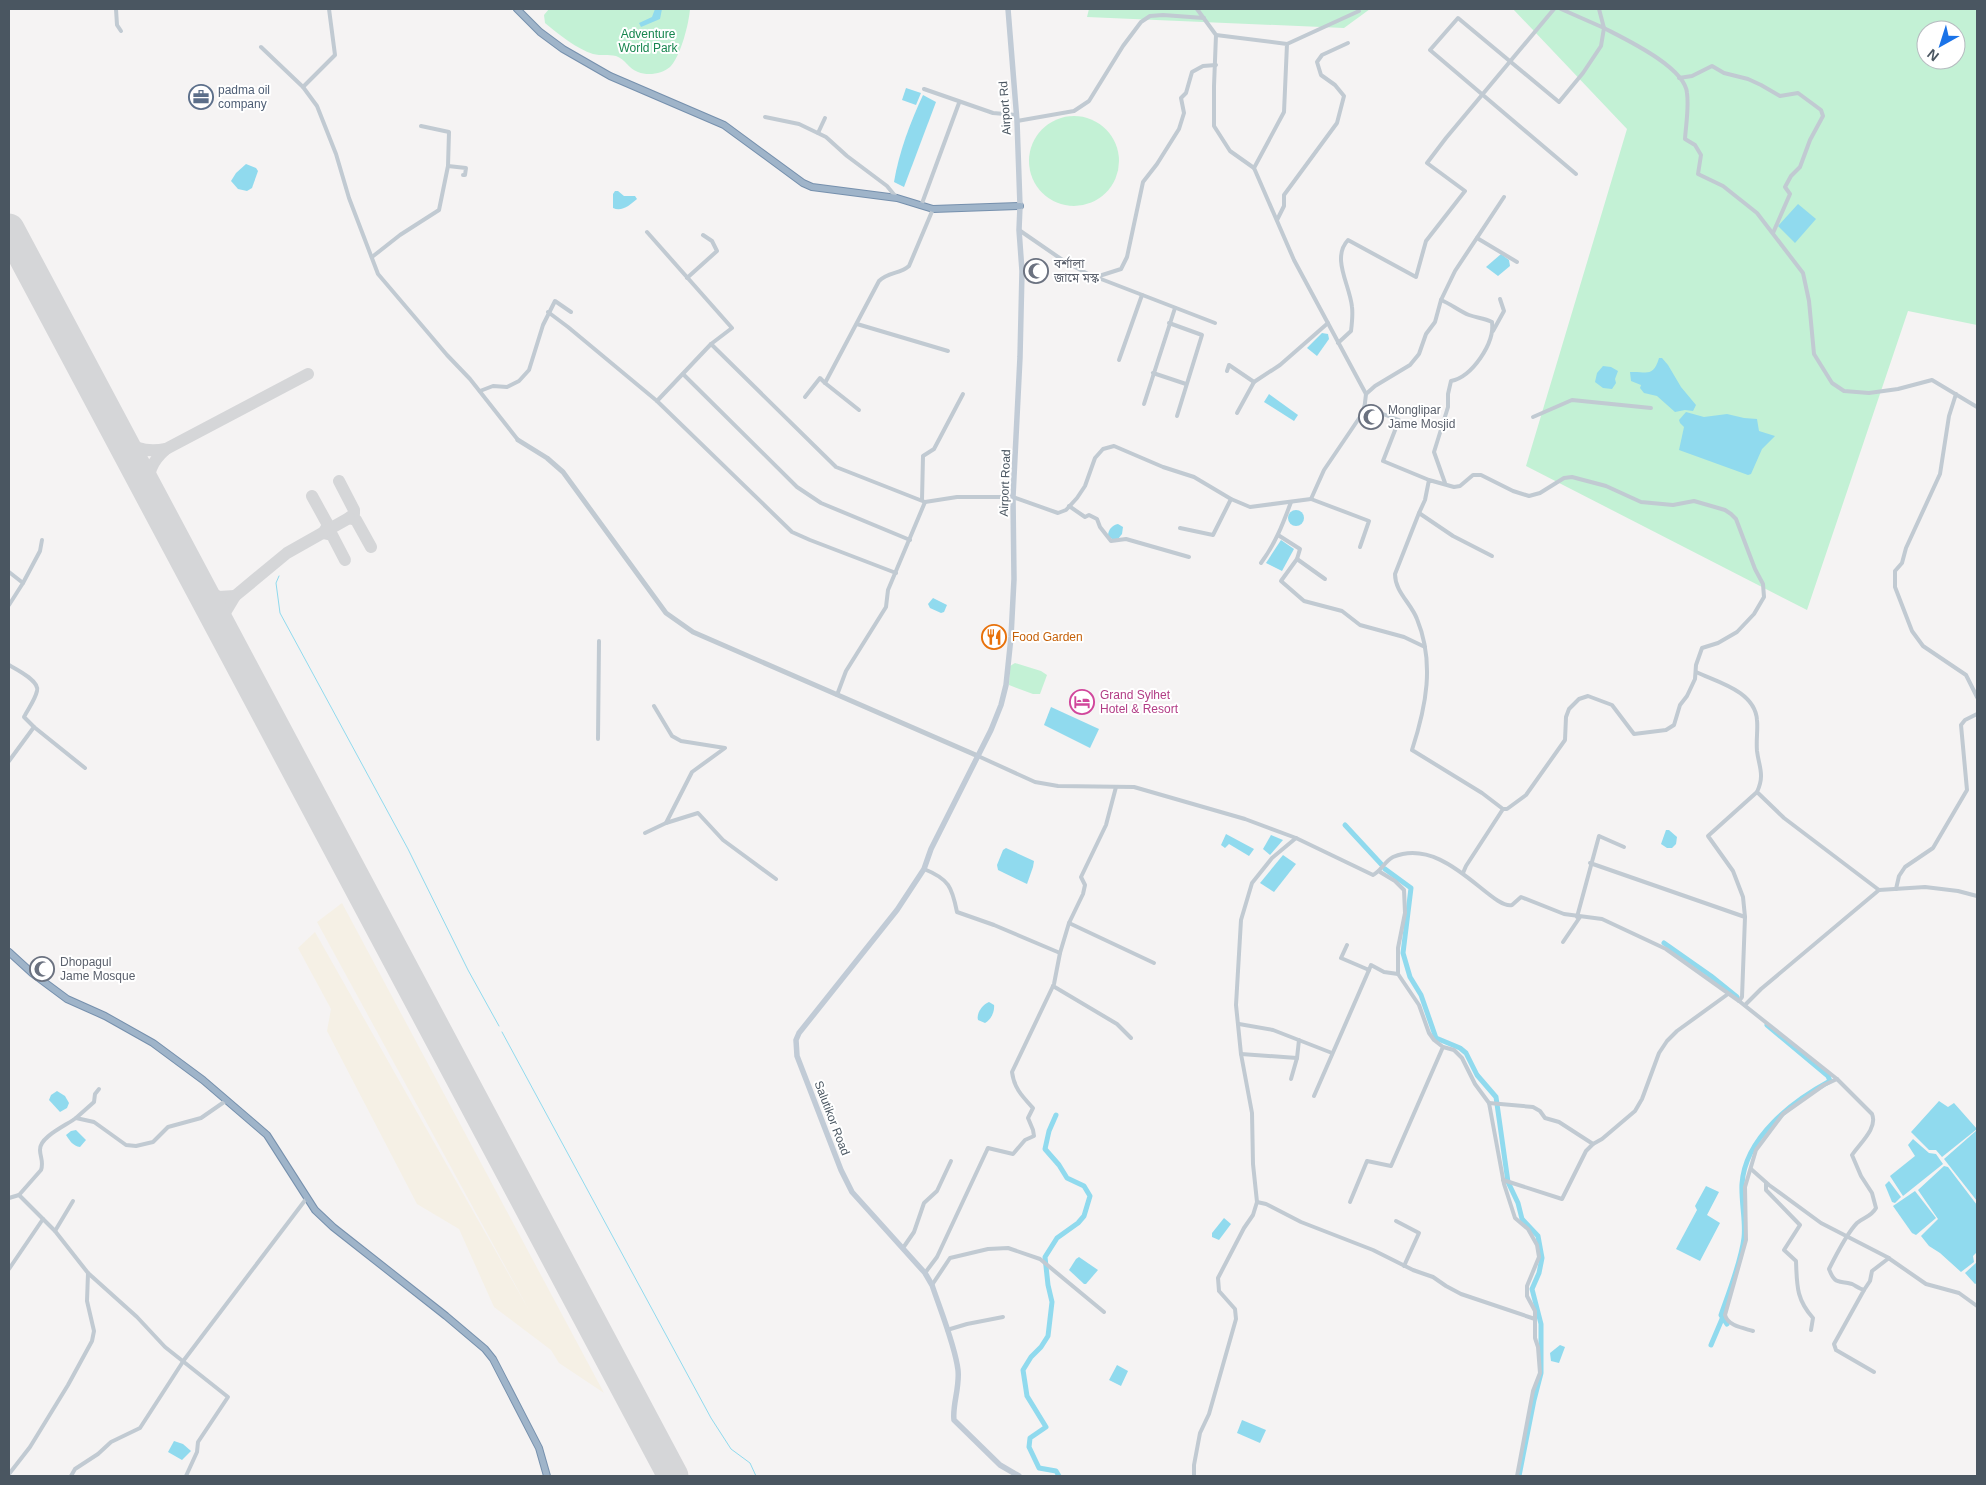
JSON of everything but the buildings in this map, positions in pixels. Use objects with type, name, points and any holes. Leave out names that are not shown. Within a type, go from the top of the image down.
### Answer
[{"type":"highway","points":[[517,9],[540,32],[563,50],[610,76],[724,125],[803,183],[812,187],[897,198],[933,209],[1020,206]]},
{"type":"highway","points":[[9,952],[51,988],[67,999],[105,1016],[153,1043],[227,1100],[267,1135],[276,1145],[306,1199],[333,1227],[485,1349],[493,1358],[539,1448],[547,1476]]},
{"type":"main road","name":"Airport Rd","points":[[1008,9],[1017,118],[1020,206]]},
{"type":"main road","name":"Airport Road","points":[[978,756],[1001,705],[1007,677],[1013,617],[1013,497],[1022,305],[1020,206]]},
{"type":"main road","name":"Salutikor Road","points":[[978,756],[931,849],[924,869],[897,910],[799,1033],[796,1040],[798,1056],[846,1181],[860,1203],[926,1273],[932,1285],[958,1370],[958,1393],[954,1420],[1000,1465],[1019,1476]]},
{"type":"street","points":[[303,87],[335,56],[329,9]]},
{"type":"street","points":[[1197,9],[1216,35],[1214,126],[1230,151],[1254,168],[1294,260],[1366,394]]},
{"type":"street","points":[[1338,343],[1351,331],[1352,309],[1349,287],[1342,271],[1341,255],[1343,246],[1348,240],[1416,277],[1426,241],[1464,191],[1427,163],[1554,9]]},
{"type":"street","points":[[1562,9],[1604,28],[1655,55],[1679,78],[1687,91],[1685,139],[1695,145],[1701,155],[1698,174],[1723,186],[1757,213],[1802,273],[1809,301],[1814,354],[1832,383],[1844,391],[1870,394],[1932,380],[1977,407]]},
{"type":"street","points":[[1576,174],[1430,50],[1458,18],[1559,102],[1601,46],[1604,28],[1599,9]]},
{"type":"street","points":[[1216,35],[1287,44],[1359,11]]},
{"type":"street","points":[[115,13],[117,25],[121,31]]},
{"type":"street","points":[[924,89],[959,103],[1017,118],[1074,110],[1089,101],[1123,46],[1141,22],[1150,16],[1163,14],[1204,18]]},
{"type":"street","points":[[1276,220],[1284,206],[1284,195],[1337,122],[1344,96],[1335,85],[1321,75],[1317,62],[1322,55],[1348,42]]},
{"type":"street","points":[[1254,168],[1284,112],[1287,44]]},
{"type":"street","points":[[261,47],[303,87],[317,106],[378,274],[395,296],[480,391],[518,440],[547,458],[563,472],[590,505],[637,576],[666,613],[693,632],[1035,782],[1058,786],[1134,787],[1182,800],[1245,819],[1296,838],[1374,875],[1380,872],[1391,858],[1413,852],[1440,858],[1503,904],[1512,905],[1521,897],[1564,914],[1598,918],[1649,940],[1679,958],[1739,1001],[1836,1079],[1872,1114],[1874,1126],[1852,1155],[1861,1176],[1872,1194],[1876,1208],[1872,1215],[1857,1223],[1838,1252],[1830,1269],[1834,1280],[1852,1284],[1864,1290]]},
{"type":"street","points":[[1096,277],[1120,269],[1126,257],[1143,182],[1179,129],[1184,114],[1181,98],[1186,93],[1192,72],[1202,66],[1216,65]]},
{"type":"street","points":[[1679,78],[1692,76],[1712,66],[1724,73],[1761,84],[1780,96],[1798,93],[1821,110],[1823,116],[1810,140],[1800,167],[1791,176],[1786,187],[1790,194],[1773,233]]},
{"type":"street","points":[[921,206],[959,103]]},
{"type":"street","points":[[765,117],[799,124],[818,133],[831,141],[847,156],[887,186],[897,198]]},
{"type":"street","points":[[818,133],[825,118]]},
{"type":"street","points":[[372,257],[400,235],[439,210],[448,166],[449,132],[422,126]]},
{"type":"street","points":[[448,166],[466,168],[465,175],[463,175]]},
{"type":"street","points":[[1311,498],[1324,470],[1364,411],[1366,394],[1374,386],[1410,365],[1419,354],[1426,334],[1435,322],[1441,300],[1456,271],[1504,198]]},
{"type":"street","points":[[825,383],[879,281],[884,275],[906,269],[909,266],[933,209]]},
{"type":"street","points":[[1019,230],[1064,261],[1096,277],[1215,323]]},
{"type":"street","points":[[647,232],[732,328],[711,344],[657,402]]},
{"type":"street","points":[[687,278],[717,251],[712,241],[703,235]]},
{"type":"street","points":[[1477,238],[1517,262]]},
{"type":"street","points":[[1120,360],[1142,295]]},
{"type":"street","points":[[1445,484],[1434,452],[1441,435],[1448,407],[1449,387],[1451,381],[1461,379],[1473,369],[1504,311],[1500,299]]},
{"type":"street","points":[[1441,300],[1477,318],[1484,317],[1492,322],[1493,331]]},
{"type":"street","points":[[480,391],[494,386],[508,387],[519,381],[529,370],[548,312],[555,301],[571,312]]},
{"type":"street","points":[[1144,404],[1174,308]]},
{"type":"street","points":[[548,312],[657,402],[792,532],[896,573]]},
{"type":"street","points":[[1169,323],[1202,335],[1177,416]]},
{"type":"street","points":[[857,324],[948,351]]},
{"type":"street","points":[[1237,413],[1254,382],[1280,365],[1328,324]]},
{"type":"street","points":[[711,344],[836,467],[924,501],[957,497],[1013,497],[1058,513],[1069,506],[1085,486],[1095,458],[1103,448],[1114,446],[1163,467],[1194,477],[1231,500],[1250,507],[1311,498],[1369,521],[1360,547]]},
{"type":"street","points":[[1227,371],[1229,365],[1254,382]]},
{"type":"street","points":[[683,374],[797,487],[821,503],[910,540]]},
{"type":"street","points":[[1153,374],[1186,384]]},
{"type":"street","points":[[805,397],[820,378],[859,410]]},
{"type":"street","points":[[837,695],[846,671],[886,607],[888,590],[910,540],[924,501],[924,456],[934,449],[963,394]]},
{"type":"street","points":[[1956,394],[1949,416],[1940,474],[1906,548],[1902,563],[1895,571],[1895,587],[1912,631],[1923,646],[1966,675],[1977,697]]},
{"type":"street","points":[[1533,417],[1572,400],[1652,408]]},
{"type":"street","points":[[1364,407],[1399,420],[1383,461],[1429,480],[1454,487],[1460,486],[1473,475],[1481,475],[1513,491],[1529,496],[1540,493],[1564,478],[1572,477],[1606,486],[1641,502],[1673,505],[1694,501],[1726,510],[1736,519],[1755,569],[1763,584],[1764,597],[1750,619],[1737,632],[1718,643],[1702,648],[1688,696],[1680,705],[1674,725],[1666,730],[1634,734],[1612,705],[1588,696],[1579,699],[1569,710],[1566,717],[1565,740],[1526,795],[1507,809],[1503,809],[1463,873]]},
{"type":"street","points":[[1429,480],[1425,500],[1396,569],[1395,579],[1417,617],[1425,647],[1427,697],[1412,750],[1482,793],[1503,809]]},
{"type":"street","points":[[1180,528],[1213,535],[1231,500]]},
{"type":"street","points":[[1261,563],[1278,535],[1291,502]]},
{"type":"street","points":[[1069,506],[1085,517],[1090,515],[1097,519],[1100,527],[1111,541],[1126,539],[1188,557]]},
{"type":"street","points":[[1419,513],[1460,540],[1492,556]]},
{"type":"street","points":[[1278,535],[1300,549],[1297,559],[1281,581],[1304,601],[1342,611],[1360,625],[1404,637],[1425,647]]},
{"type":"street","points":[[9,605],[40,551],[42,540]]},
{"type":"street","points":[[1297,559],[1324,579]]},
{"type":"street","points":[[9,572],[23,583]]},
{"type":"street","points":[[598,739],[599,641]]},
{"type":"street","points":[[9,664],[38,686],[37,692],[24,717],[85,768]]},
{"type":"street","points":[[1696,672],[1740,691],[1755,711],[1757,719],[1756,737],[1762,782],[1757,792],[1708,836],[1733,871],[1743,897],[1745,917],[1742,997],[1739,1001]]},
{"type":"street","points":[[654,706],[672,736],[681,741],[725,748],[692,772],[666,823]]},
{"type":"street","points":[[1896,889],[1899,876],[1905,867],[1933,848],[1967,790],[1961,725],[1965,720],[1977,714]]},
{"type":"street","points":[[9,761],[34,726]]},
{"type":"street","points":[[926,1273],[937,1257],[988,1148],[1013,1154],[1025,1140],[1034,1136],[1028,1118],[1032,1108],[1018,1092],[1013,1082],[1012,1072],[1053,986],[1068,923],[1083,894],[1084,885],[1081,877],[1106,825],[1116,787]]},
{"type":"street","points":[[1757,792],[1784,818],[1879,890]]},
{"type":"street","points":[[645,833],[666,823],[698,813],[723,840],[776,879]]},
{"type":"street","points":[[1563,942],[1578,917],[1590,863],[1599,836],[1624,847]]},
{"type":"street","points":[[1194,1476],[1194,1465],[1200,1433],[1209,1414],[1236,1319],[1235,1309],[1219,1291],[1218,1278],[1244,1228],[1253,1215],[1257,1202],[1253,1164],[1252,1114],[1241,1054],[1236,1005],[1241,920],[1252,883],[1272,858],[1296,838]]},
{"type":"street","points":[[1590,863],[1745,917]]},
{"type":"street","points":[[924,869],[949,884],[954,892],[958,912],[1060,953]]},
{"type":"street","points":[[1380,872],[1395,880],[1404,890],[1405,913],[1398,948],[1398,974],[1419,1005],[1429,1033],[1443,1047],[1454,1050],[1462,1058],[1476,1084],[1491,1103],[1515,1218],[1528,1229],[1536,1245],[1539,1257],[1528,1286],[1527,1296],[1535,1312],[1535,1338],[1538,1347],[1540,1373],[1533,1391],[1517,1476]]},
{"type":"street","points":[[1745,1006],[1760,989],[1879,890],[1925,887],[1958,891],[1977,896]]},
{"type":"street","points":[[1068,923],[1154,963]]},
{"type":"street","points":[[1347,945],[1341,958],[1368,970]]},
{"type":"street","points":[[1314,1096],[1368,970],[1371,966],[1384,972],[1398,974]]},
{"type":"street","points":[[1053,986],[1118,1024],[1131,1038]]},
{"type":"street","points":[[1506,1180],[1562,1199],[1579,1163],[1593,1144],[1602,1139],[1635,1111],[1642,1100],[1659,1053],[1668,1041],[1677,1031],[1728,994]]},
{"type":"street","points":[[1239,1024],[1264,1028],[1332,1053]]},
{"type":"street","points":[[1290,1079],[1297,1058],[1299,1040]]},
{"type":"street","points":[[1350,1202],[1367,1160],[1391,1166],[1443,1047]]},
{"type":"street","points":[[1241,1054],[1297,1058]]},
{"type":"street","points":[[1753,1331],[1731,1323],[1726,1320],[1724,1315],[1746,1240],[1745,1186],[1756,1150],[1784,1114],[1824,1085],[1836,1079]]},
{"type":"street","points":[[9,1198],[19,1195],[41,1170],[43,1165],[40,1145],[94,1102],[95,1094],[99,1088]]},
{"type":"street","points":[[76,1118],[94,1122],[126,1145],[136,1146],[153,1142],[168,1127],[201,1118],[227,1100]]},
{"type":"street","points":[[1491,1103],[1533,1107],[1540,1111],[1545,1118],[1559,1122],[1593,1144]]},
{"type":"street","points":[[902,1248],[914,1232],[924,1203],[937,1191],[951,1161]]},
{"type":"street","points":[[1751,1169],[1766,1183],[1821,1223],[1888,1258],[1926,1284],[1959,1293],[1977,1306]]},
{"type":"street","points":[[1766,1183],[1766,1190],[1800,1225],[1784,1250],[1796,1261],[1797,1290],[1804,1308],[1813,1318],[1811,1330]]},
{"type":"street","points":[[19,1195],[54,1231],[88,1273],[127,1307],[165,1346],[228,1397],[198,1442],[197,1452],[186,1476]]},
{"type":"street","points":[[71,1476],[75,1468],[98,1454],[111,1442],[140,1428],[184,1360],[306,1199]]},
{"type":"street","points":[[54,1231],[73,1201]]},
{"type":"street","points":[[1257,1202],[1266,1204],[1301,1222],[1433,1277],[1461,1294],[1535,1318]]},
{"type":"street","points":[[9,1269],[43,1219]]},
{"type":"street","points":[[1396,1221],[1420,1233],[1404,1266]]},
{"type":"street","points":[[932,1285],[950,1258],[988,1249],[1008,1248],[1040,1259],[1104,1312]]},
{"type":"street","points":[[1874,1372],[1836,1350],[1834,1344],[1870,1281],[1872,1271],[1888,1258]]},
{"type":"street","points":[[9,1474],[41,1430],[92,1341],[93,1325],[87,1300],[88,1273]]},
{"type":"street","points":[[946,1330],[1003,1317]]},
{"type":"green space","name":"Adventure World Park","points":[[549,9],[690,9],[684,39],[674,62],[670,67],[659,73],[650,74],[635,71],[616,56],[593,54],[574,45],[545,23],[544,15]]},
{"type":"green space","points":[[1089,9],[1370,9],[1344,28],[1087,17]]},
{"type":"green space","points":[[1513,9],[1977,9],[1977,325],[1908,311],[1807,610],[1526,466],[1627,129]]},
{"type":"green space","points":[[1074,116],[1091,119],[1106,129],[1116,144],[1119,161],[1116,178],[1106,193],[1091,203],[1074,206],[1057,203],[1042,193],[1032,178],[1029,161],[1032,144],[1042,129],[1057,119]]},
{"type":"green space","points":[[1015,663],[1041,671],[1047,675],[1040,694],[1033,694],[1009,685],[1010,666]]},
{"type":"sand","points":[[342,903],[604,1393],[559,1363],[551,1350],[494,1307],[459,1229],[417,1204],[327,1031],[331,1009],[298,948],[315,932],[529,1310],[317,922]]},
{"type":"water","points":[[655,9],[662,9],[660,19],[641,27],[639,23],[652,17]]},
{"type":"water","points":[[906,88],[921,93],[916,105],[902,100]]},
{"type":"water","points":[[923,95],[936,102],[904,187],[894,182],[896,171],[906,138]]},
{"type":"water","points":[[246,164],[256,168],[258,171],[252,188],[247,191],[238,189],[231,181],[236,173]]},
{"type":"water","points":[[615,191],[624,196],[635,196],[637,199],[629,206],[620,209],[613,208],[613,194]]},
{"type":"water","points":[[1798,204],[1816,219],[1795,243],[1778,226]]},
{"type":"water","points":[[1501,254],[1509,260],[1510,266],[1498,276],[1486,267]]},
{"type":"water","points":[[1322,333],[1328,334],[1329,339],[1317,356],[1307,348]]},
{"type":"water","points":[[1659,358],[1662,358],[1668,365],[1681,387],[1696,405],[1693,411],[1675,412],[1657,396],[1644,393],[1640,388],[1641,385],[1631,381],[1630,372],[1652,371]]},
{"type":"water","points":[[1603,366],[1611,367],[1618,371],[1615,379],[1616,383],[1612,389],[1603,388],[1595,382],[1597,373]]},
{"type":"water","points":[[1269,394],[1298,415],[1294,421],[1264,402]]},
{"type":"water","points":[[1686,412],[1704,417],[1727,414],[1757,419],[1759,431],[1775,436],[1762,449],[1751,474],[1748,475],[1679,450],[1684,427],[1679,420]]},
{"type":"water","points":[[1296,510],[1302,512],[1304,518],[1302,524],[1296,526],[1290,524],[1288,518],[1290,512]]},
{"type":"water","points":[[1118,524],[1123,527],[1122,534],[1118,539],[1112,539],[1108,536],[1109,532],[1112,527]]},
{"type":"water","points":[[1281,540],[1294,549],[1282,571],[1266,563]]},
{"type":"water","points":[[933,598],[947,605],[944,612],[941,613],[930,608],[928,604]]},
{"type":"water","points":[[1051,707],[1099,729],[1090,748],[1044,725]]},
{"type":"water","points":[[1666,830],[1669,830],[1677,837],[1676,844],[1672,848],[1667,848],[1661,844]]},
{"type":"water","points":[[1226,834],[1254,849],[1249,856],[1229,844],[1225,848],[1221,845]]},
{"type":"water","points":[[1271,835],[1283,840],[1270,855],[1263,849]]},
{"type":"water","points":[[1006,848],[1034,861],[1027,884],[998,870],[997,865],[1003,850]]},
{"type":"water","points":[[1283,855],[1296,864],[1274,892],[1260,883]]},
{"type":"water","points":[[989,1002],[994,1005],[994,1010],[991,1018],[985,1023],[978,1020],[978,1015],[982,1007]]},
{"type":"water","points":[[57,1091],[65,1096],[69,1103],[67,1108],[60,1112],[49,1100],[51,1095]]},
{"type":"water","points":[[1939,1101],[1948,1107],[1954,1103],[1977,1129],[1942,1157],[1936,1150],[1929,1150],[1911,1132]]},
{"type":"water","points":[[76,1130],[86,1140],[80,1147],[70,1141],[66,1135]]},
{"type":"water","points":[[1977,1130],[1977,1201],[1944,1159]]},
{"type":"water","points":[[1913,1139],[1929,1153],[1936,1154],[1943,1164],[1903,1196],[1890,1176],[1915,1156],[1908,1145]]},
{"type":"water","points":[[1944,1166],[1948,1167],[1977,1205],[1977,1252],[1973,1256],[1974,1262],[1961,1272],[1940,1253],[1929,1246],[1921,1236],[1938,1219],[1918,1190]]},
{"type":"water","points":[[1889,1181],[1901,1197],[1895,1203],[1892,1202],[1885,1185]]},
{"type":"water","points":[[1706,1186],[1719,1192],[1707,1215],[1720,1223],[1700,1261],[1676,1249],[1697,1210],[1695,1206]]},
{"type":"water","points":[[1915,1191],[1936,1218],[1916,1235],[1912,1233],[1893,1206]]},
{"type":"water","points":[[1224,1218],[1231,1224],[1219,1240],[1212,1237],[1212,1233]]},
{"type":"water","points":[[1079,1257],[1098,1270],[1086,1284],[1069,1270]]},
{"type":"water","points":[[1977,1262],[1977,1283],[1975,1284],[1965,1273]]},
{"type":"water","points":[[1560,1345],[1565,1347],[1559,1363],[1551,1361],[1550,1353]]},
{"type":"water","points":[[1117,1365],[1128,1371],[1121,1386],[1109,1380]]},
{"type":"water","points":[[1242,1420],[1266,1430],[1260,1443],[1237,1433]]},
{"type":"water","points":[[174,1441],[183,1444],[191,1451],[182,1460],[168,1452]]},
{"type":"waterway","points":[[279,576],[276,583],[280,613],[408,849],[468,970],[499,1026]]},
{"type":"waterway","points":[[1345,825],[1382,865]]},
{"type":"waterway","points":[[1385,869],[1411,888],[1403,953],[1410,977],[1421,995],[1436,1038],[1460,1048],[1466,1053],[1477,1075],[1496,1097],[1508,1182],[1518,1203],[1522,1219],[1538,1236],[1542,1258],[1539,1273],[1532,1289],[1541,1324],[1541,1373],[1519,1476]]},
{"type":"waterway","points":[[1664,943],[1737,997]]},
{"type":"waterway","points":[[1727,1324],[1721,1315],[1742,1247],[1744,1232],[1742,1184],[1745,1167],[1761,1136],[1773,1122],[1801,1099],[1830,1081],[1828,1076],[1767,1025]]},
{"type":"waterway","points":[[502,1032],[711,1418],[731,1449],[750,1463],[756,1476]]},
{"type":"waterway","points":[[1056,1115],[1049,1131],[1045,1149],[1067,1178],[1084,1186],[1090,1196],[1084,1216],[1078,1223],[1057,1238],[1045,1257],[1052,1302],[1048,1336],[1023,1370],[1027,1396],[1046,1427],[1030,1438],[1029,1447],[1039,1468],[1056,1471],[1059,1476]]},
{"type":"waterway","points":[[1711,1345],[1722,1319]]},
{"type":"taxiway","points":[[166,449],[308,374]]},
{"type":"taxiway","points":[[116,431],[127,442],[138,448],[144,450],[166,449],[151,468],[148,479],[148,492]]},
{"type":"taxiway","points":[[339,481],[354,510],[354,514],[349,518],[356,520],[371,547]]},
{"type":"taxiway","points":[[312,496],[328,525],[324,532]]},
{"type":"taxiway","points":[[223,632],[223,616],[235,596],[287,553],[349,518]]},
{"type":"taxiway","points":[[323,533],[332,535],[345,560]]},
{"type":"taxiway","points":[[200,588],[219,597],[235,596]]},
{"type":"runway","points":[[9,229],[673,1476]]},
{"type":"place","name":"padma oil company","points":[[201,97]]},
{"type":"place","name":"বর্শালা জামে মস্ক","points":[[1036,271]]},
{"type":"place","name":"Monglipar Jame Mosjid","points":[[1371,417]]},
{"type":"place","name":"Food Garden","points":[[994,637]]},
{"type":"place","name":"Grand Sylhet Hotel & Resort","points":[[1082,702]]},
{"type":"place","name":"Dhopagul Jame Mosque","points":[[42,969]]}]
